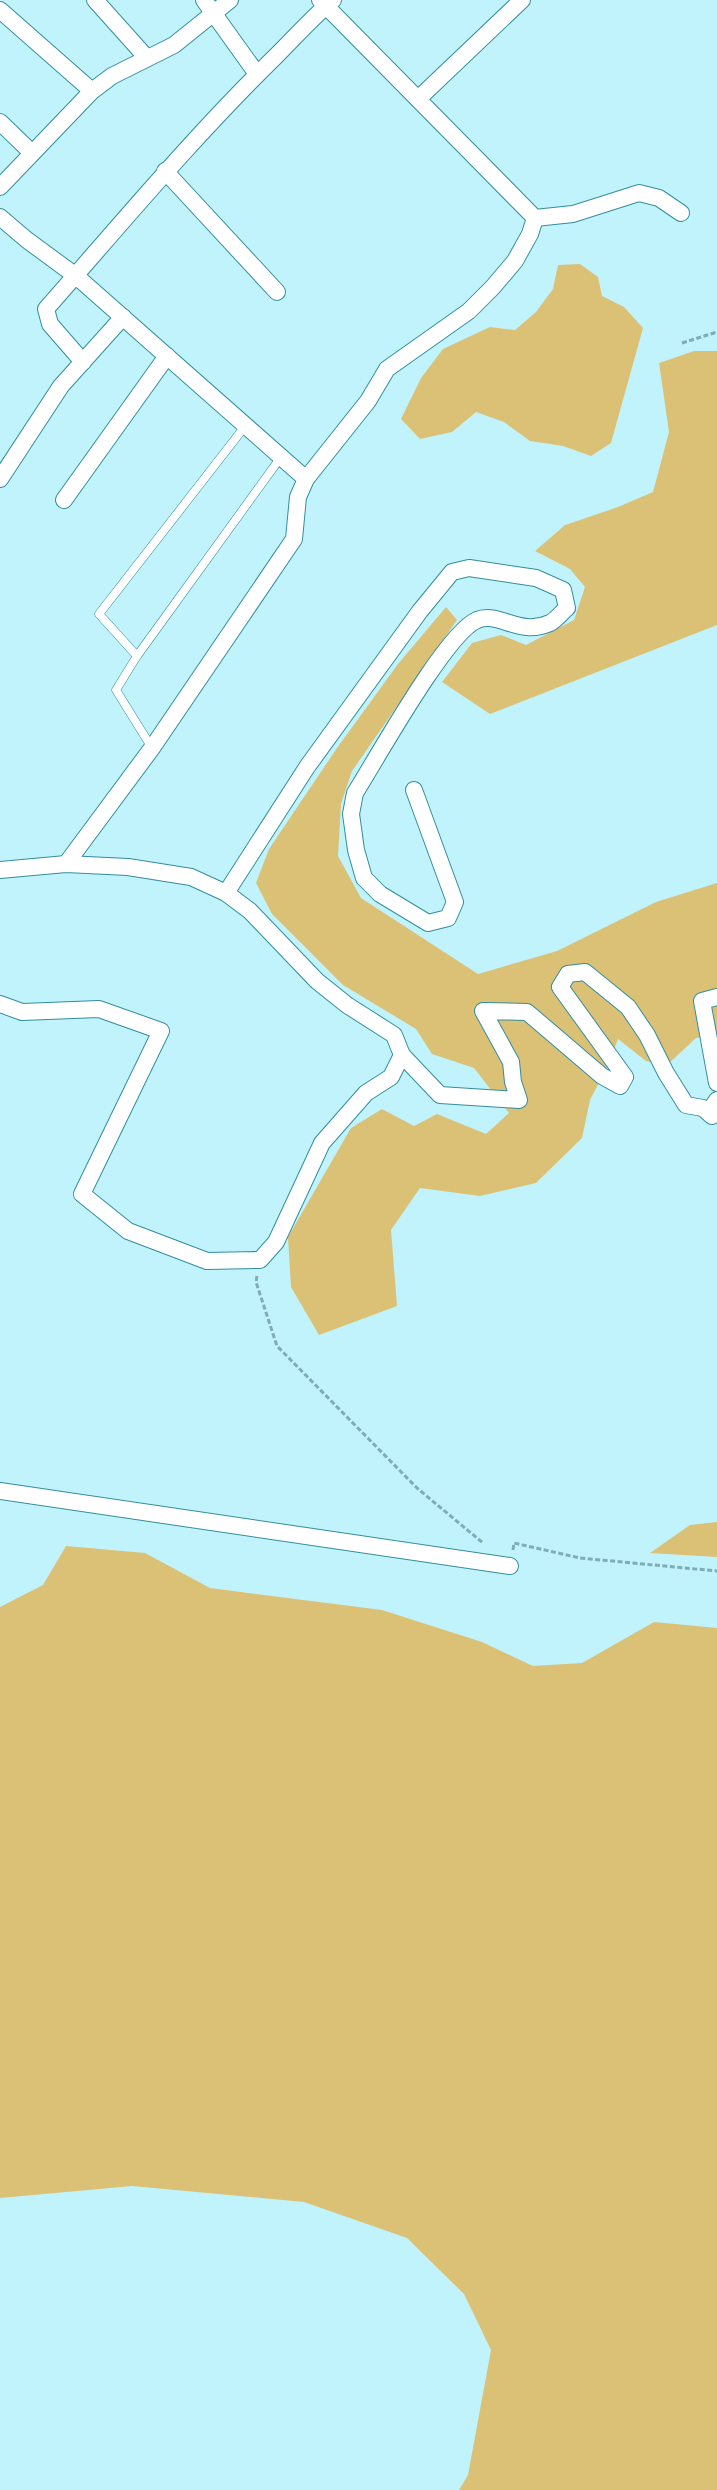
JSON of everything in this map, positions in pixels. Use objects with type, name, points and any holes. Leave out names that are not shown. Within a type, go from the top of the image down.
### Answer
[{"type":"street","points":[[95,0],[147,58]]},
{"type":"street","points":[[0,187],[92,91],[112,76],[174,45],[209,6],[230,0]]},
{"type":"street","points":[[418,99],[522,0]]},
{"type":"street","points":[[83,362],[50,324],[46,310],[165,171],[326,2],[535,218]]},
{"type":"street","points":[[209,6],[257,74]]},
{"type":"street","points":[[0,10],[92,91]]},
{"type":"street","points":[[0,122],[32,153]]},
{"type":"street","points":[[165,171],[277,292]]},
{"type":"street","points":[[535,218],[573,214],[639,193],[659,198],[680,213]]},
{"type":"street","points":[[0,217],[27,240],[76,276],[306,479]]},
{"type":"street","points":[[66,864],[152,748],[294,539],[298,497],[306,479],[368,401],[387,369],[469,311],[493,287],[515,261],[530,234],[535,218]]},
{"type":"street","points":[[0,479],[61,386],[123,317]]},
{"type":"street","points":[[64,500],[168,356]]},
{"type":"street","points":[[226,893],[307,767],[420,611],[452,572],[469,568],[536,578],[563,590],[567,608],[552,623],[528,629],[489,617],[476,620],[452,640],[355,794],[351,814],[356,850],[364,878],[380,894],[428,923],[448,918],[455,902],[414,790]]},
{"type":"street","points":[[0,870],[66,864],[128,867],[191,877],[226,893],[250,911],[317,981],[347,1005],[394,1035],[402,1055],[440,1095],[519,1100],[513,1082],[511,1062],[483,1011],[527,1012],[602,1076],[620,1086],[625,1077],[560,987],[568,974],[585,972],[628,1007],[647,1035],[666,1073],[686,1105],[703,1108],[712,1116],[712,1106],[717,1100]]},
{"type":"street","points":[[717,997],[702,1001],[717,1083]]},
{"type":"street","points":[[0,1004],[22,1012],[99,1009],[161,1031],[82,1194],[128,1231],[207,1261],[260,1260],[276,1242],[322,1143],[366,1092],[391,1077],[402,1055]]},
{"type":"street","points":[[0,1491],[510,1566]]},
{"type":"lane","points":[[137,656],[99,614],[246,425]]},
{"type":"lane","points":[[152,748],[116,690],[137,656],[281,457]]},
{"type":"path","points":[[682,343],[717,332]]},
{"type":"path","points":[[260,1260],[256,1282],[276,1346],[417,1488],[510,1566]]},
{"type":"path","points":[[510,1566],[514,1543],[580,1558],[717,1571]]},
{"type":"shaded area","points":[[580,264],[598,277],[602,296],[624,307],[643,328],[611,443],[591,456],[563,446],[530,441],[504,422],[476,412],[452,432],[420,439],[401,419],[421,378],[443,349],[490,327],[515,330],[536,312],[553,289],[558,265]]},
{"type":"shaded area","points":[[694,351],[717,351],[717,625],[490,714],[442,682],[472,643],[501,635],[526,645],[574,620],[585,587],[570,569],[535,551],[565,525],[618,507],[653,492],[669,432],[659,363]]},
{"type":"shaded area","points":[[446,607],[457,620],[352,771],[341,804],[338,856],[361,898],[478,974],[557,951],[656,902],[717,883],[717,1035],[696,1038],[666,1066],[646,1061],[618,1039],[609,1063],[590,1100],[582,1138],[536,1183],[480,1196],[420,1188],[391,1230],[397,1306],[319,1335],[291,1287],[288,1237],[351,1128],[382,1109],[414,1126],[437,1114],[486,1134],[509,1113],[474,1068],[432,1054],[416,1029],[343,985],[272,914],[256,883],[269,849],[337,748],[398,664]]},
{"type":"shaded area","points":[[717,1522],[717,1557],[650,1553],[690,1525]]},
{"type":"shaded area","points":[[66,1546],[145,1553],[210,1588],[382,1610],[482,1642],[533,1666],[582,1663],[654,1622],[717,1628],[717,2490],[459,2490],[468,2475],[491,2350],[464,2294],[407,2238],[304,2202],[132,2186],[0,2198],[0,1607],[43,1585]]}]
